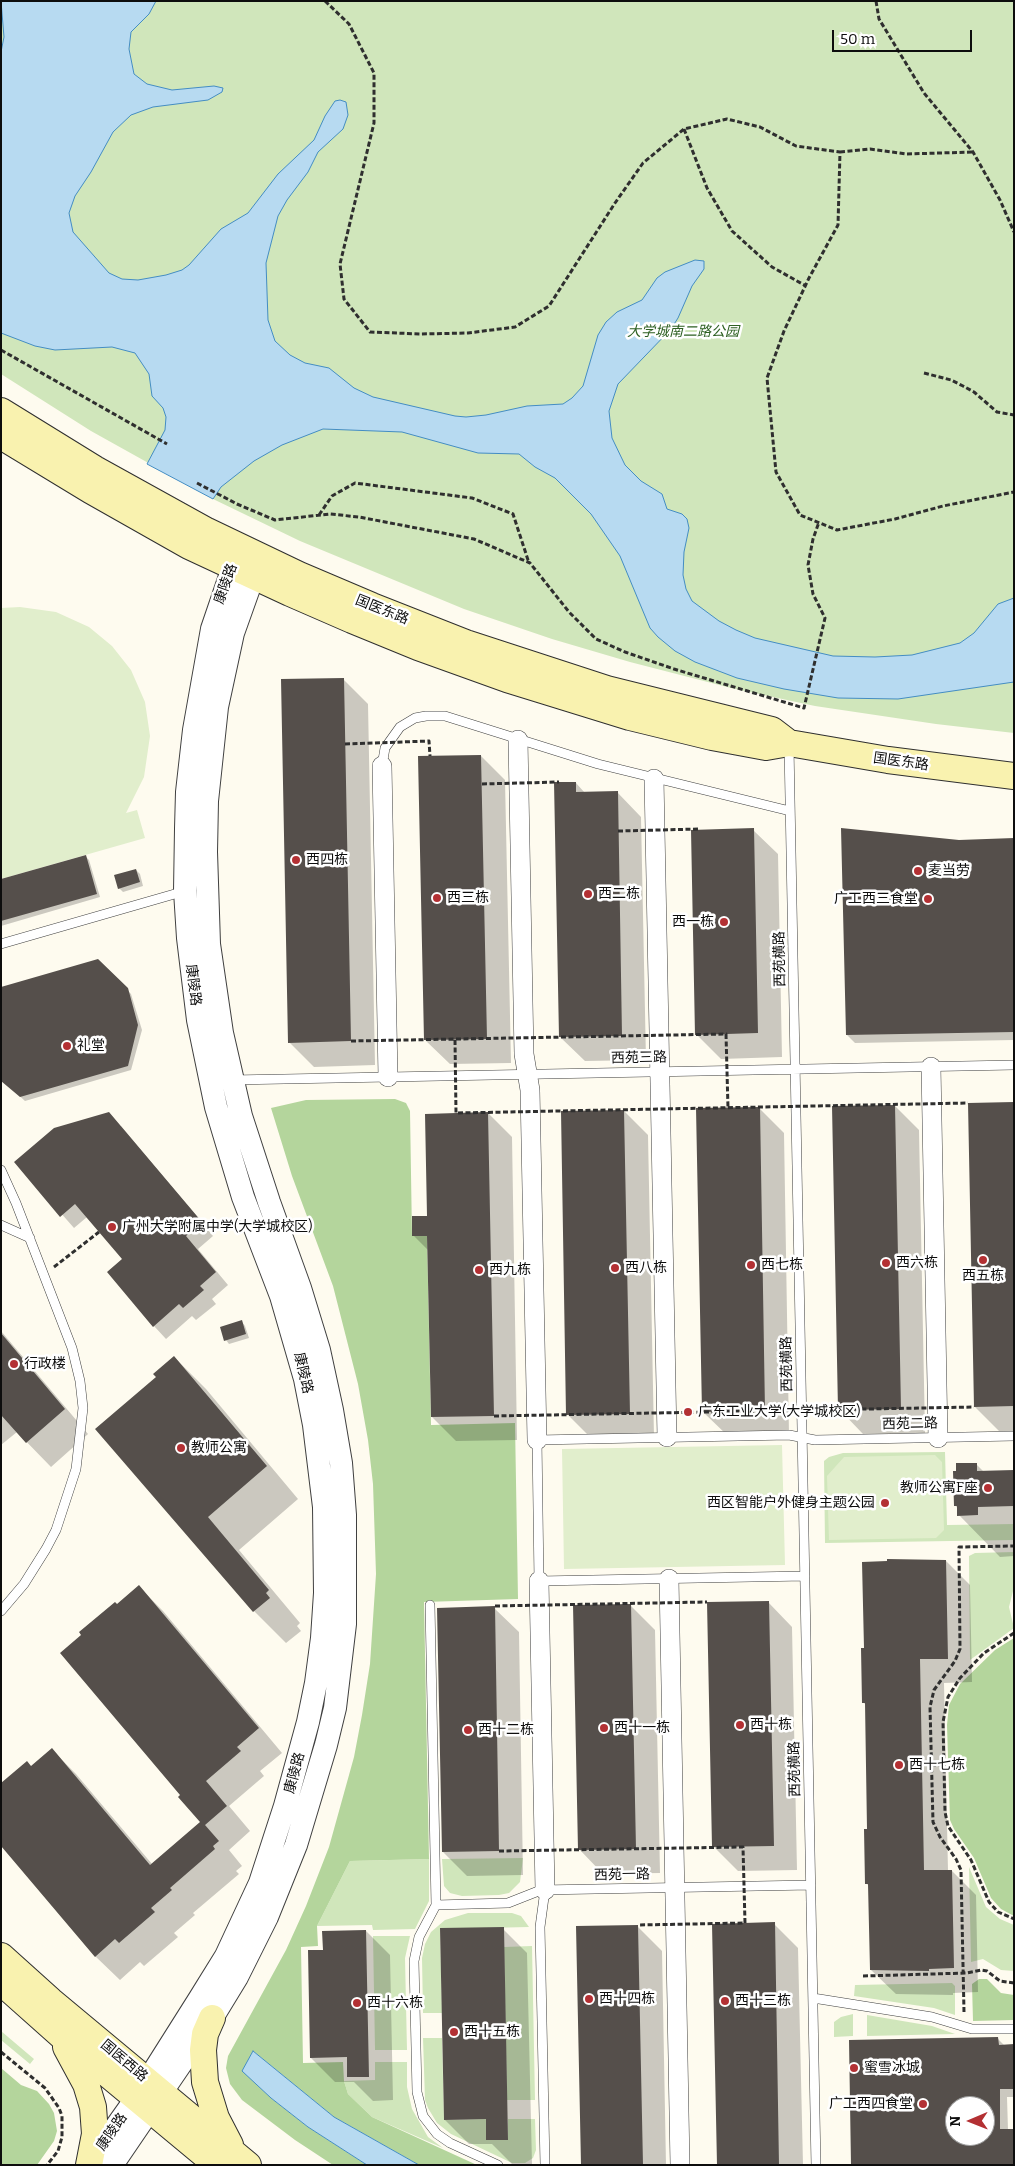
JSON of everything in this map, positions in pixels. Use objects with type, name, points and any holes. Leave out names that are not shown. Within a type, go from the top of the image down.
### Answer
[{"type":"main road","name":"国医东路","points":[[1,412],[95,469],[199,526],[290,593],[418,647],[552,694],[630,717],[712,737],[766,747],[789,743],[898,762],[1014,776]]},
{"type":"main road","name":"国医东路","points":[[1,436],[144,521],[246,561]]},
{"type":"main road","name":"国医西路","points":[[1,1956],[51,2001],[148,2095]]},
{"type":"main road","name":"国医西路","points":[[1,1982],[54,2030],[148,2095],[234,2162]]},
{"type":"main road","points":[[212,2018],[205,2034],[203,2050],[205,2082],[216,2118],[234,2162]]},
{"type":"main road","points":[[54,2030],[80,2070],[90,2096],[94,2134],[89,2165]]},
{"type":"street","name":"康陵路","points":[[112,2165],[148,2095],[226,1956],[260,1883],[286,1806],[308,1722],[316,1683],[325,1593],[324,1507],[314,1426],[305,1379],[281,1296],[243,1197],[229,1152],[206,1064],[192,979],[186,891],[187,792],[198,703],[212,629],[246,561]]},
{"type":"street","name":"康陵路","points":[[89,2165],[212,2018],[251,1950],[296,1844],[317,1778],[335,1708],[346,1624],[345,1515],[332,1410],[319,1350],[300,1288],[251,1148],[232,1080],[222,1033],[210,944],[206,852],[207,801],[218,707],[246,561]]},
{"type":"street","points":[[518,740],[524,1054],[530,1098],[537,1440]]},
{"type":"street","points":[[382,766],[388,1077]]},
{"type":"street","points":[[654,779],[666,1437]]},
{"type":"street","points":[[931,1067],[938,1438]]},
{"type":"street","points":[[669,1578],[680,2165]]},
{"type":"street","points":[[539,1581],[545,1890]]},
{"type":"lane","points":[[382,766],[385,748],[394,733],[408,721],[426,716],[453,718],[518,740],[654,779],[790,811]]},
{"type":"lane","name":"西苑横路","points":[[789,743],[816,2165]]},
{"type":"lane","points":[[1,944],[186,891]]},
{"type":"lane","name":"西苑三路","points":[[232,1080],[1014,1065]]},
{"type":"lane","points":[[1,1170],[30,1238],[72,1348],[78,1369],[83,1408],[81,1434],[72,1486],[56,1530],[24,1584],[1,1611]]},
{"type":"lane","points":[[1,1225],[30,1238]]},
{"type":"lane","name":"西苑二路","points":[[537,1440],[789,1435],[815,1440],[1014,1436]]},
{"type":"lane","points":[[537,1440],[539,1581],[805,1576]]},
{"type":"lane","points":[[430,1605],[436,1905],[419,1937],[414,1961],[416,2086],[418,2103],[428,2123],[444,2140],[498,2165]]},
{"type":"lane","name":"西苑一路","points":[[436,1905],[508,1903],[536,1891],[545,1890],[811,1885]]},
{"type":"lane","points":[[545,1890],[540,1927],[545,2165]]},
{"type":"lane","points":[[813,1998],[932,2017],[964,2027],[1014,2029]]},
{"type":"path","points":[[325,1],[349,24],[374,73],[374,123],[340,264],[344,299],[370,332],[459,333],[516,327],[549,306],[643,163],[684,129],[727,119],[760,127],[796,146],[840,152],[870,149],[907,154],[973,152]]},
{"type":"path","points":[[876,1],[879,19],[924,93],[973,152],[1000,200],[1014,232]]},
{"type":"path","points":[[684,129],[707,188],[732,231],[772,267],[806,286]]},
{"type":"path","points":[[840,152],[838,225],[784,331],[767,378],[776,472],[800,515],[837,530],[1014,492]]},
{"type":"path","points":[[1,350],[167,444]]},
{"type":"path","points":[[924,373],[951,380],[974,392],[997,412],[1014,416]]},
{"type":"path","points":[[197,483],[237,504],[275,520],[330,514],[360,517],[474,539],[530,563]]},
{"type":"path","points":[[318,516],[332,496],[354,483],[472,498],[514,514],[530,563],[569,612],[596,639],[674,669],[804,708],[825,618],[813,594],[808,565],[813,539],[819,522]]},
{"type":"path","points":[[345,744],[429,741],[430,756]]},
{"type":"path","points":[[482,784],[559,782]]},
{"type":"path","points":[[618,831],[698,830]]},
{"type":"path","points":[[351,1042],[726,1034],[728,1108]]},
{"type":"path","points":[[455,1040],[456,1113],[968,1103]]},
{"type":"path","points":[[44,1275],[99,1232]]},
{"type":"path","points":[[494,1416],[974,1407]]},
{"type":"path","points":[[964,2027],[961,1870],[935,1827],[932,1808],[930,1716],[932,1698],[938,1682],[958,1655],[960,1644],[959,1547],[1014,1546]]},
{"type":"path","points":[[495,1606],[707,1602]]},
{"type":"path","points":[[1014,1633],[993,1647],[960,1678],[948,1697],[943,1716],[945,1812],[948,1826],[970,1860],[989,1902],[998,1912],[1014,1919]]},
{"type":"path","points":[[931,1765],[944,1765]]},
{"type":"path","points":[[500,1851],[743,1846],[745,1923],[638,1925]]},
{"type":"path","points":[[863,1976],[963,1974],[984,1970],[1000,1981],[1014,1983]]},
{"type":"path","points":[[1,2052],[46,2088],[59,2108],[62,2116],[62,2137],[58,2151],[47,2165]]},
{"type":"green space","name":"大学城南二路公园","points":[[1,1],[1014,1],[1014,733],[936,724],[815,706],[731,688],[630,662],[552,639],[464,609],[300,541],[213,499],[91,431],[1,374]]},
{"type":"green space","points":[[20,607],[56,612],[89,627],[112,646],[131,670],[145,702],[150,736],[144,777],[126,813],[137,810],[145,838],[1,879],[1,608]]},
{"type":"green space","points":[[395,1099],[406,1103],[410,1111],[412,1236],[427,1236],[431,1425],[515,1423],[518,1599],[424,1602],[429,1859],[350,1861],[317,1926],[318,1946],[301,1947],[303,2063],[343,2062],[344,2081],[348,2094],[372,2117],[477,2165],[419,2165],[334,2117],[253,2051],[243,2071],[271,2098],[308,2127],[367,2165],[333,2165],[295,2140],[242,2100],[230,2084],[226,2068],[228,2056],[286,1950],[306,1906],[329,1847],[354,1757],[362,1715],[370,1664],[376,1574],[373,1484],[368,1440],[358,1384],[333,1286],[292,1176],[271,1108],[306,1100]]},
{"type":"green space","points":[[782,1445],[785,1565],[564,1569],[562,1449]]},
{"type":"green space","name":"西区智能户外健身主题公园","points":[[945,1452],[947,1525],[1014,1524],[1014,1540],[825,1543],[824,1461],[829,1457],[843,1453]]},
{"type":"green space","name":"西区智能户外健身主题公园","points":[[935,1455],[942,1462],[944,1530],[936,1538],[829,1540],[827,1476],[844,1457]]},
{"type":"green space","points":[[1014,1552],[1014,1587],[1009,1607],[1014,1628],[970,1660],[969,1556],[975,1553]]},
{"type":"green space","points":[[1014,1638],[1014,1916],[1001,1909],[991,1898],[974,1858],[950,1820],[947,1725],[949,1705],[960,1684],[995,1650]]},
{"type":"green space","points":[[523,1858],[520,1882],[509,1893],[462,1896],[450,1893],[444,1886],[442,1859]]},
{"type":"green space","points":[[429,1859],[429,1901],[415,1929],[373,1930],[372,1925],[317,1926],[350,1861]]},
{"type":"green space","points":[[969,1867],[986,1907],[1000,1919],[1014,1925],[1014,1971],[1001,1970],[983,1959],[971,1962]]},
{"type":"green space","points":[[468,1913],[512,1913],[521,1916],[529,1927],[440,1929],[442,2013],[423,2013],[422,1958],[425,1944],[431,1932],[445,1920]]},
{"type":"green space","points":[[373,1936],[410,1936],[405,1958],[407,2050],[375,2050]]},
{"type":"green space","points":[[532,1946],[535,2100],[507,2100],[504,1947]]},
{"type":"green space","points":[[979,1979],[987,1979],[1001,1993],[1014,1995],[1014,2020],[973,2021],[972,1984]]},
{"type":"green space","points":[[952,1983],[955,1986],[955,2015],[934,2008],[854,1996],[855,1985]]},
{"type":"green space","points":[[853,2014],[853,2036],[834,2037],[834,2022],[841,2017]]},
{"type":"green space","points":[[867,2015],[932,2026],[955,2034],[867,2036]]},
{"type":"green space","points":[[1,2031],[34,2059],[30,2064],[1,2040]]},
{"type":"green space","points":[[423,2038],[442,2038],[444,2120],[486,2119],[487,2140],[508,2140],[508,2119],[535,2119],[536,2150],[533,2158],[525,2163],[512,2163],[451,2134],[437,2123],[425,2100]]},
{"type":"green space","points":[[375,2062],[407,2062],[407,2087],[412,2109],[428,2137],[443,2148],[372,2117],[348,2094],[344,2081],[375,2080]]},
{"type":"green space","points":[[1,2068],[21,2085],[37,2091],[49,2104],[54,2113],[57,2131],[54,2141],[37,2165],[1,2165]]},
{"type":"water","points":[[1,1],[156,1],[149,14],[131,32],[129,49],[134,74],[147,84],[172,90],[214,86],[223,88],[222,92],[208,100],[153,107],[131,115],[113,132],[91,172],[75,196],[69,213],[73,232],[109,273],[122,279],[138,280],[166,275],[182,270],[189,265],[221,229],[248,213],[278,174],[314,140],[325,116],[335,101],[346,102],[348,115],[343,129],[318,152],[308,172],[287,200],[278,216],[266,263],[268,320],[275,341],[290,355],[305,363],[329,368],[354,388],[373,397],[466,417],[486,415],[527,406],[563,404],[572,398],[583,386],[598,335],[606,322],[617,312],[642,300],[657,278],[665,272],[695,260],[704,261],[704,269],[692,286],[678,318],[671,329],[618,384],[609,411],[612,438],[625,465],[641,481],[662,494],[667,509],[682,514],[687,519],[689,528],[684,552],[683,575],[686,589],[692,601],[719,621],[755,638],[833,656],[875,657],[912,655],[960,643],[974,633],[998,604],[1014,598],[1014,682],[898,699],[838,698],[784,689],[737,678],[695,662],[675,651],[650,628],[620,556],[591,514],[555,478],[535,467],[519,454],[478,453],[402,432],[323,429],[282,445],[254,461],[221,487],[213,499],[147,464],[165,430],[166,417],[163,408],[152,396],[149,374],[135,353],[112,347],[55,350],[35,346],[1,333],[1,52],[4,37]]},
{"type":"water","points":[[253,2051],[334,2117],[419,2165],[367,2165],[308,2127],[271,2098],[242,2071]]},
{"type":"building","name":"西四栋","points":[[344,678],[351,1041],[288,1043],[281,679]]},
{"type":"building","name":"西三栋","points":[[481,755],[487,1039],[424,1040],[418,756]]},
{"type":"building","name":"西二栋","points":[[554,782],[576,782],[576,792],[618,791],[622,1036],[559,1037]]},
{"type":"building","name":"西一栋","points":[[754,828],[758,1033],[695,1035],[691,830]]},
{"type":"building","name":"广工西三食堂","points":[[841,828],[959,840],[1014,838],[1014,1032],[846,1035]]},
{"type":"building","points":[[86,855],[97,894],[1,921],[1,879]]},
{"type":"building","points":[[136,869],[140,882],[118,889],[114,875]]},
{"type":"building","name":"礼堂","points":[[98,959],[128,988],[138,1025],[128,1066],[20,1097],[1,1081],[1,987]]},
{"type":"building","name":"西五栋","points":[[1014,1102],[1014,1406],[974,1407],[968,1103]]},
{"type":"building","name":"西六栋","points":[[895,1105],[901,1409],[838,1410],[832,1106]]},
{"type":"building","name":"西七栋","points":[[760,1107],[765,1411],[702,1412],[696,1108]]},
{"type":"building","name":"西八栋","points":[[624,1110],[630,1414],[566,1415],[561,1111]]},
{"type":"building","points":[[109,1112],[202,1222],[186,1236],[216,1272],[200,1286],[204,1290],[183,1308],[179,1304],[153,1327],[107,1272],[122,1259],[75,1204],[60,1217],[14,1162],[54,1128]]},
{"type":"building","name":"西九栋","points":[[488,1112],[494,1416],[431,1417],[427,1236],[412,1236],[412,1216],[427,1216],[425,1114]]},
{"type":"building","points":[[242,1320],[246,1334],[224,1341],[220,1327]]},
{"type":"building","name":"行政楼","points":[[1,1333],[65,1409],[26,1443],[1,1415]]},
{"type":"building","name":"教师公寓","points":[[174,1356],[267,1466],[208,1517],[269,1590],[266,1593],[270,1598],[253,1612],[95,1429],[156,1377],[153,1374]]},
{"type":"building","name":"教师公寓F座","points":[[956,1463],[977,1463],[977,1471],[1014,1470],[1014,1506],[978,1507],[978,1515],[957,1516],[957,1506],[954,1506],[953,1471],[956,1471]]},
{"type":"building","name":"西十七栋","points":[[887,1559],[946,1560],[948,1659],[920,1659],[924,1870],[952,1870],[954,1968],[929,1969],[929,1971],[870,1970],[868,1884],[865,1884],[864,1829],[867,1829],[865,1703],[862,1703],[861,1648],[864,1648],[862,1562],[887,1561]]},
{"type":"building","points":[[139,1585],[259,1728],[237,1747],[241,1751],[206,1781],[227,1806],[205,1825],[219,1841],[213,1846],[215,1849],[170,1888],[172,1890],[151,1908],[155,1912],[119,1943],[115,1939],[95,1957],[1,1846],[1,1783],[27,1761],[31,1766],[52,1748],[150,1865],[200,1822],[178,1797],[180,1795],[60,1653],[81,1635],[79,1632]]},
{"type":"building","name":"西十栋","points":[[769,1601],[774,1846],[712,1847],[707,1602]]},
{"type":"building","name":"西十一栋","points":[[631,1604],[636,1849],[578,1850],[573,1605]]},
{"type":"building","name":"西十二栋","points":[[495,1606],[499,1851],[442,1852],[437,1608]]},
{"type":"building","name":"西十三栋","points":[[775,1922],[779,2165],[717,2165],[712,1924]]},
{"type":"building","name":"西十四栋","points":[[638,1925],[643,2165],[581,2165],[576,1926]]},
{"type":"building","name":"西十五栋","points":[[504,1927],[508,2140],[486,2140],[486,2119],[444,2120],[440,1928]]},
{"type":"building","name":"西十六栋","points":[[366,1930],[369,2077],[347,2077],[347,2057],[310,2058],[308,1950],[323,1950],[322,1931]]},
{"type":"building","name":"广工西四食堂","points":[[998,2037],[999,2045],[1014,2044],[1014,2089],[1000,2089],[1000,2129],[1014,2129],[1014,2165],[851,2165],[849,2040]]},
{"type":"place","name":"西四栋","points":[[296,860]]},
{"type":"place","name":"麦当劳","points":[[918,871]]},
{"type":"place","name":"西二栋","points":[[588,894]]},
{"type":"place","name":"西三栋","points":[[437,898]]},
{"type":"place","name":"广工西三食堂","points":[[928,899]]},
{"type":"place","name":"西一栋","points":[[724,922]]},
{"type":"place","name":"礼堂","points":[[67,1046]]},
{"type":"place","name":"广州大学附属中学(大学城校区)","points":[[112,1227]]},
{"type":"place","name":"西五栋","points":[[983,1260]]},
{"type":"place","name":"西六栋","points":[[886,1263]]},
{"type":"place","name":"西七栋","points":[[751,1265]]},
{"type":"place","name":"西八栋","points":[[615,1268]]},
{"type":"place","name":"西九栋","points":[[479,1270]]},
{"type":"place","name":"行政楼","points":[[14,1364]]},
{"type":"place","name":"广东工业大学(大学城校区)","points":[[688,1412]]},
{"type":"place","name":"教师公寓","points":[[181,1448]]},
{"type":"place","name":"教师公寓F座","points":[[988,1488]]},
{"type":"place","name":"西区智能户外健身主题公园","points":[[885,1503]]},
{"type":"place","name":"西十栋","points":[[740,1725]]},
{"type":"place","name":"西十一栋","points":[[604,1728]]},
{"type":"place","name":"西十二栋","points":[[468,1730]]},
{"type":"place","name":"西十七栋","points":[[899,1765]]},
{"type":"place","name":"西十四栋","points":[[589,1999]]},
{"type":"place","name":"西十三栋","points":[[725,2001]]},
{"type":"place","name":"西十六栋","points":[[357,2003]]},
{"type":"place","name":"西十五栋","points":[[454,2032]]},
{"type":"place","name":"蜜雪冰城","points":[[854,2068]]},
{"type":"place","name":"广工西四食堂","points":[[923,2104]]}]
